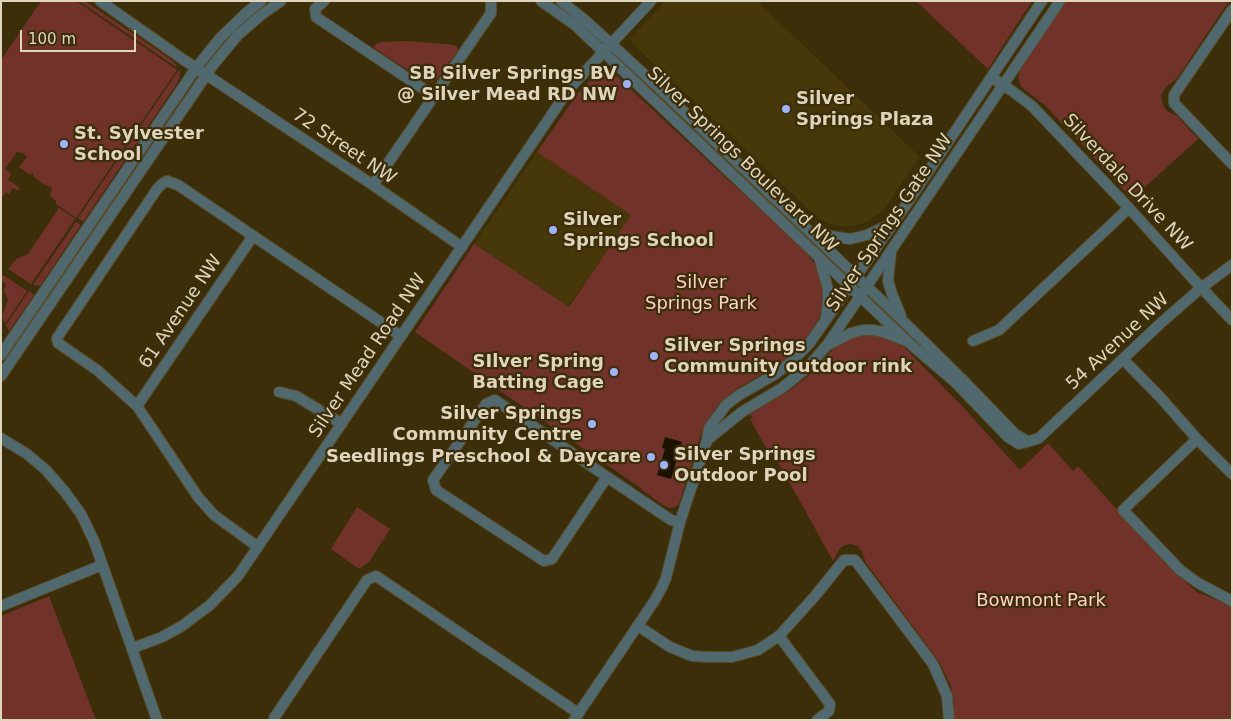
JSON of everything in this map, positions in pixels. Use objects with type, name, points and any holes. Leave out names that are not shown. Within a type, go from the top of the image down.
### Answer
[{"type":"street","name":"72 Street NW","points":[[100,1],[462,247]]},
{"type":"street","points":[[1,355],[196,68],[232,25],[261,1]]},
{"type":"street","points":[[1,376],[206,74],[238,35],[281,1]]},
{"type":"street","points":[[324,1],[315,9],[316,17],[434,96]]},
{"type":"street","points":[[373,185],[491,13],[491,1]]},
{"type":"street","name":"Silver Springs Boulevard NW","points":[[541,1],[658,87],[857,276],[1015,434],[1028,442]]},
{"type":"street","name":"Silver Springs Boulevard NW","points":[[561,1],[586,21],[607,48],[818,256],[908,342],[955,382],[1008,437],[1019,444],[1028,442]]},
{"type":"street","name":"Silver Mead Road NW","points":[[133,648],[162,637],[182,626],[210,605],[238,576],[569,89],[651,1]]},
{"type":"street","name":"Silver Springs Gate NW","points":[[707,440],[709,428],[726,406],[792,362],[809,344],[1042,1]]},
{"type":"street","name":"Silver Springs Gate NW","points":[[707,440],[742,412],[788,383],[808,367],[827,345],[1060,1]]},
{"type":"street","points":[[1232,10],[1174,95],[1174,104],[1232,164]]},
{"type":"street","name":"Silverdale Drive NW","points":[[991,77],[1032,106],[1232,320]]},
{"type":"street","points":[[258,548],[214,515],[198,497],[137,406],[97,370],[58,343],[57,338],[157,189],[167,181],[178,184],[401,336]]},
{"type":"street","points":[[973,341],[999,330],[1129,208]]},
{"type":"street","points":[[812,233],[850,239],[867,235],[892,224]]},
{"type":"street","name":"61 Avenue NW","points":[[137,406],[253,236]]},
{"type":"street","points":[[891,250],[888,281],[902,320]]},
{"type":"street","points":[[818,256],[828,289],[826,321]]},
{"type":"street","name":"54 Avenue NW","points":[[1028,442],[1039,438],[1162,322],[1232,265]]},
{"type":"street","points":[[827,345],[851,332],[863,330],[884,332],[908,342]]},
{"type":"street","points":[[1123,359],[1232,474]]},
{"type":"street","points":[[280,392],[296,396],[342,424]]},
{"type":"street","points":[[607,477],[552,559],[544,561],[436,490],[433,480],[486,404],[494,400],[671,520],[680,522]]},
{"type":"street","points":[[1,438],[27,454],[46,470],[65,492],[84,521],[94,541],[157,720]]},
{"type":"street","points":[[1197,439],[1123,510],[1180,570],[1198,583],[1232,601]]},
{"type":"street","points":[[274,720],[368,580],[376,576],[576,717],[655,600],[666,578],[680,522],[707,440]]},
{"type":"street","points":[[638,626],[670,647],[692,656],[709,658],[732,657],[758,650],[779,636],[844,560],[855,560],[933,664],[948,696],[949,720]]},
{"type":"street","points":[[2,605],[102,565]]},
{"type":"street","points":[[779,636],[830,704],[829,711],[817,720]]},
{"type":"shaded area","points":[[665,1],[757,1],[914,151],[920,157],[883,211],[867,222],[854,226],[829,224],[818,218],[631,42],[630,39]]},
{"type":"shaded area","name":"Silver Springs School","points":[[537,152],[631,215],[568,307],[474,244]]},
{"type":"shaded area","points":[[665,437],[682,442],[671,479],[657,475],[665,449],[662,448]]},
{"type":"green space","name":"St. Sylvester School","points":[[41,1],[76,1],[177,70],[76,218],[56,204],[56,201],[51,197],[51,187],[33,176],[34,174],[30,175],[19,167],[27,157],[23,153],[17,152],[5,169],[11,174],[8,180],[20,188],[18,191],[13,188],[9,194],[6,192],[1,199],[1,60]]},
{"type":"green space","points":[[79,1],[85,1],[169,58],[177,66],[176,67]]},
{"type":"green space","points":[[916,1],[1032,1],[988,69]]},
{"type":"green space","points":[[1066,1],[1229,1],[1177,78],[1166,87],[1161,95],[1166,110],[1177,116],[1198,139],[1132,199],[1046,106],[1021,87],[1018,77],[1020,70]]},
{"type":"green space","points":[[407,41],[454,45],[458,50],[438,78],[433,82],[426,82],[374,48],[376,44],[381,42]]},
{"type":"green space","name":"Silver Springs Park","points":[[609,69],[807,253],[816,266],[821,278],[823,299],[820,317],[795,351],[778,365],[736,389],[719,404],[703,428],[679,504],[670,508],[664,506],[415,332],[474,244],[569,307],[631,215],[537,152],[578,93],[600,70]]},
{"type":"green space","points":[[180,70],[180,76],[176,85],[83,222],[78,218]]},
{"type":"green space","points":[[124,179],[128,181],[44,307],[41,305]]},
{"type":"green space","points":[[59,208],[75,219],[31,284],[8,269],[16,259],[28,254]]},
{"type":"green space","points":[[76,222],[81,225],[40,286],[33,285]]},
{"type":"green space","points":[[3,275],[27,291],[5,324],[2,316],[8,300],[4,291],[6,283],[2,282],[1,284]]},
{"type":"green space","points":[[29,291],[34,295],[9,331],[6,325]]},
{"type":"green space","name":"Bowmont Park","points":[[862,334],[886,337],[904,347],[962,406],[1020,470],[1048,443],[1073,471],[1078,466],[1162,560],[1197,592],[1232,606],[1232,720],[954,720],[951,686],[940,663],[866,563],[858,546],[851,544],[840,548],[833,561],[777,460],[771,457],[750,419],[753,418],[750,414],[787,392],[811,374],[839,344],[853,336]]},
{"type":"green space","points":[[357,507],[390,529],[369,562],[359,569],[331,549]]},
{"type":"green space","points":[[49,596],[96,720],[1,720],[1,616]]},
{"type":"place","name":"SB Silver Springs BV @ Silver Mead RD NW","points":[[627,84]]},
{"type":"place","name":"Silver Springs Plaza","points":[[786,109]]},
{"type":"place","name":"St. Sylvester School","points":[[64,144]]},
{"type":"place","name":"Silver Springs School","points":[[553,230]]},
{"type":"place","name":"Silver Springs Community outdoor rink","points":[[654,356]]},
{"type":"place","name":"SIlver Spring Batting Cage","points":[[614,372]]},
{"type":"place","name":"Silver Springs Community Centre","points":[[592,424]]},
{"type":"place","name":"Seedlings Preschool & Daycare","points":[[651,457]]},
{"type":"place","name":"Silver Springs Outdoor Pool","points":[[664,465]]}]
